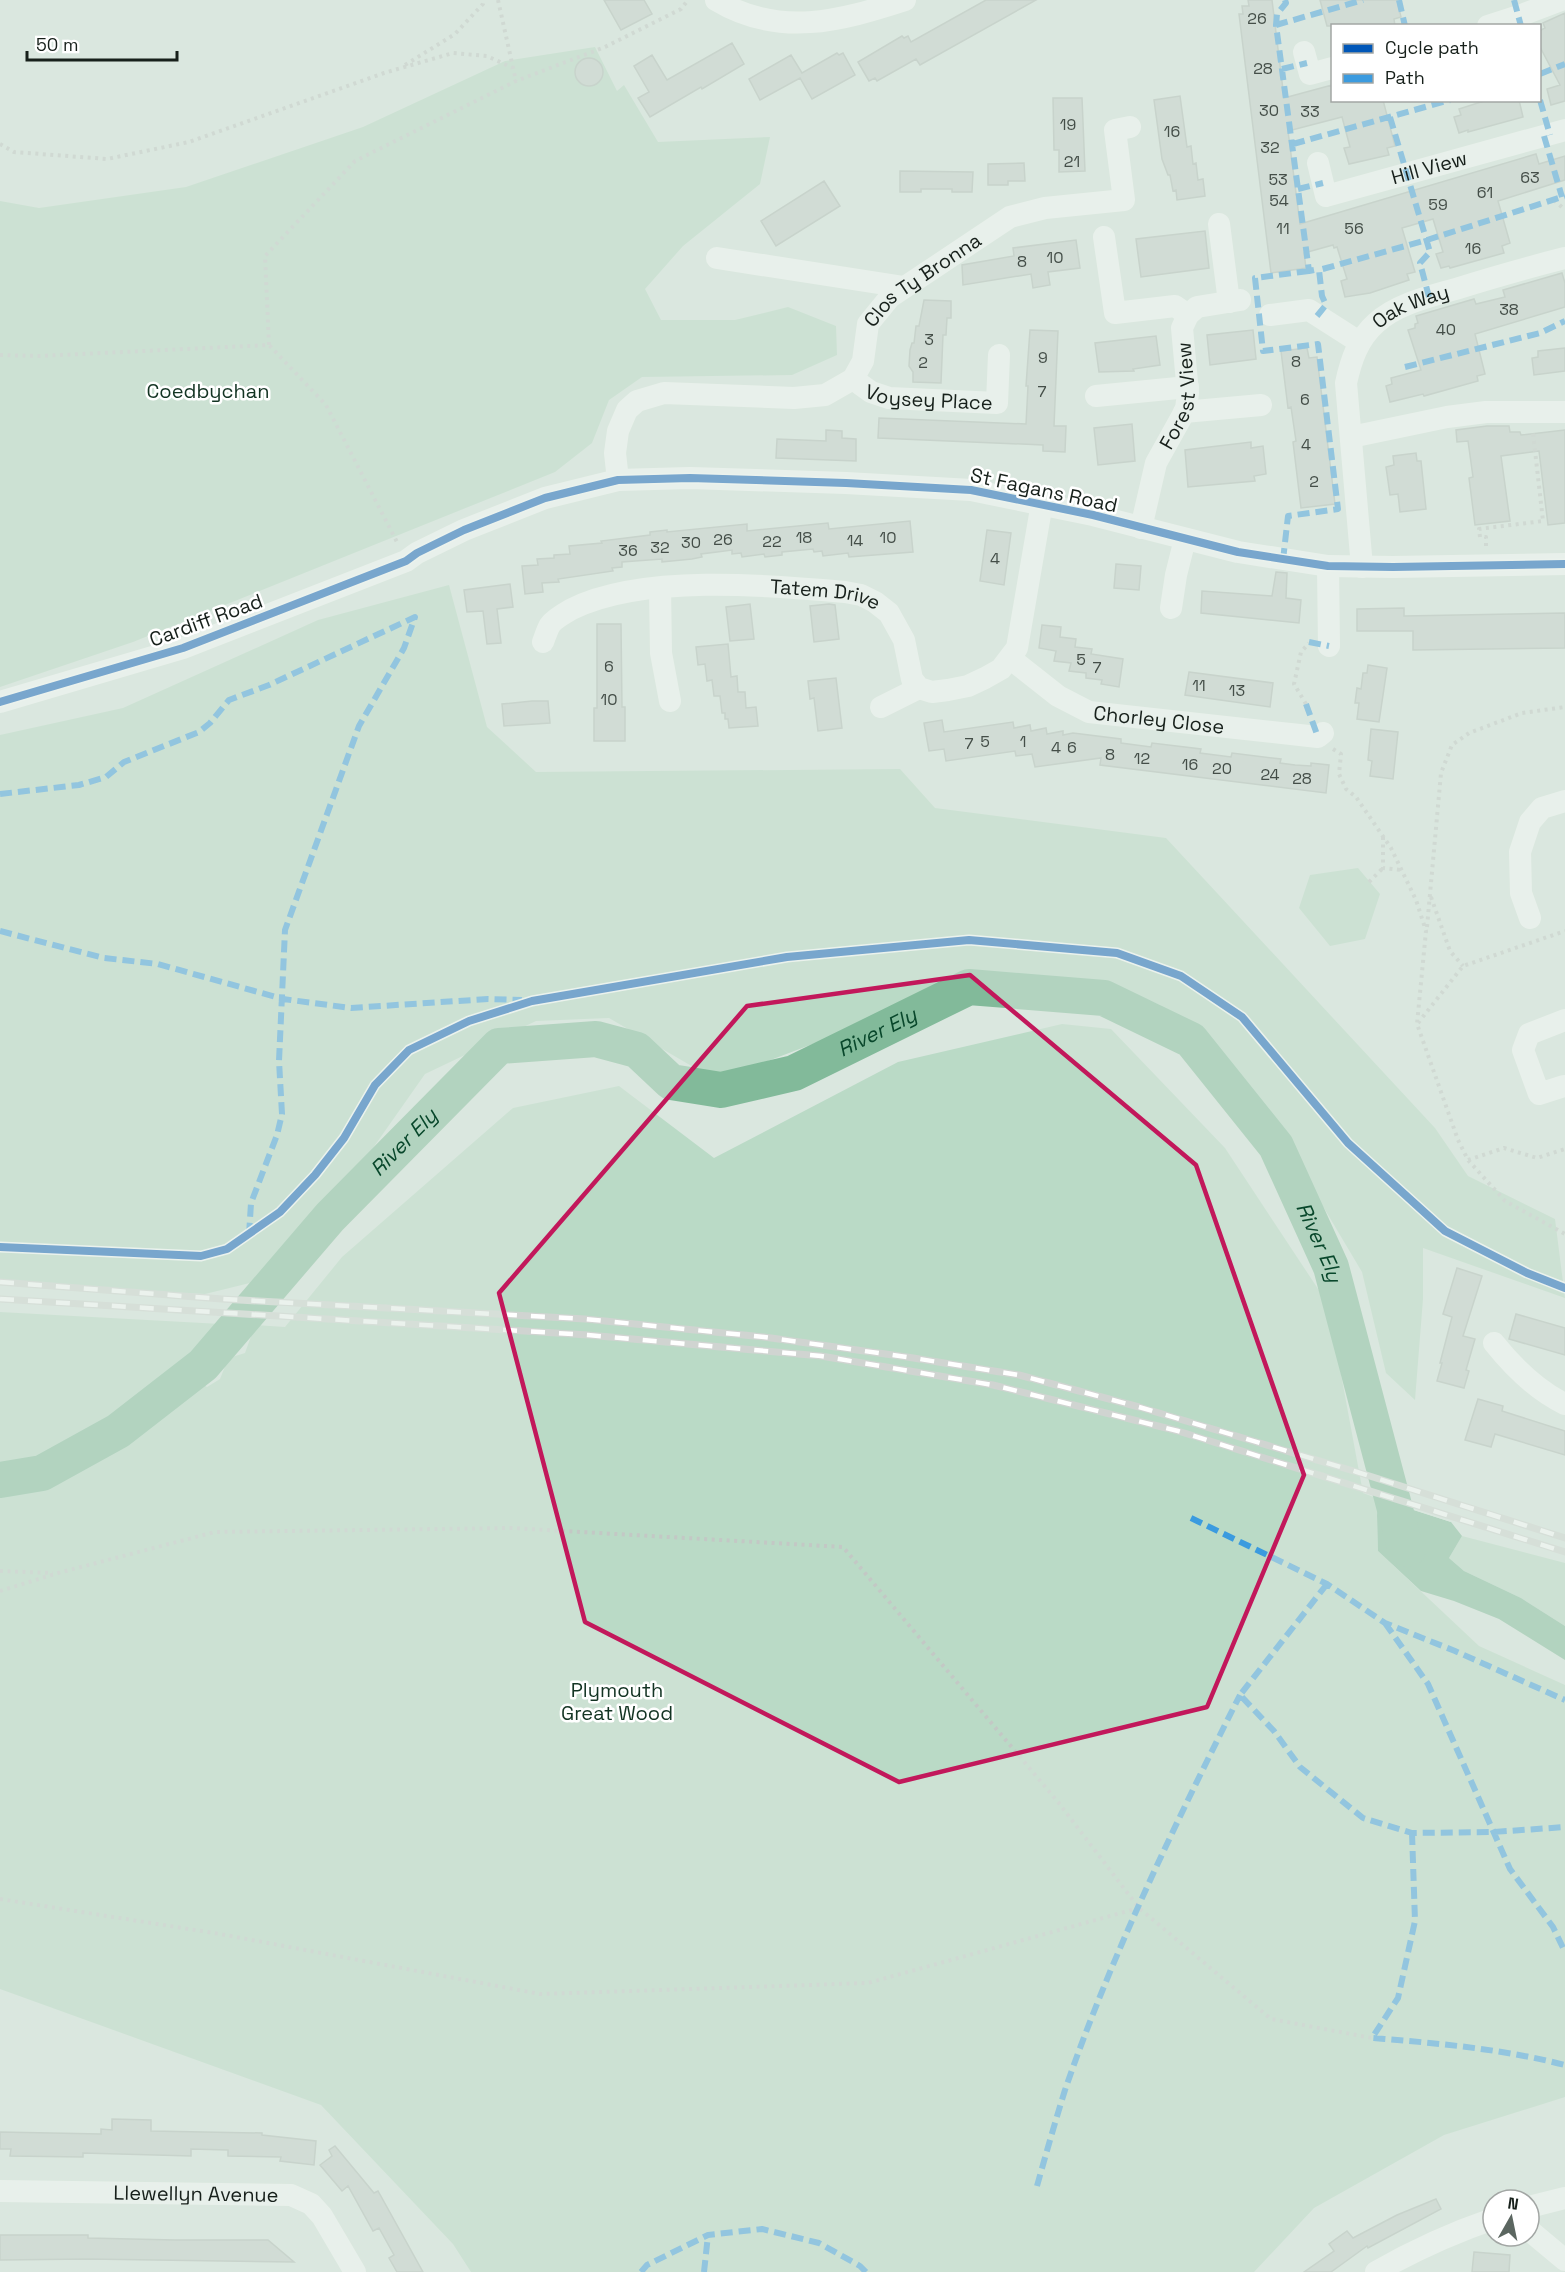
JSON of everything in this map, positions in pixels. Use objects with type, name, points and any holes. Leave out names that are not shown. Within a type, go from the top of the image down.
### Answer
[{"type":"street","points":[[716,0],[754,17],[800,24],[861,15],[905,0]]},
{"type":"street","points":[[1494,24],[1561,0]]},
{"type":"street","points":[[1304,52],[1310,74],[1331,68]]},
{"type":"street","name":"Clos Ty Bronna","points":[[854,379],[863,362],[868,324],[890,297],[1010,217],[1046,208],[1133,198],[1115,130],[1130,127]]},
{"type":"street","name":"Hill View","points":[[1318,163],[1326,196],[1565,130]]},
{"type":"street","name":"Forest View","points":[[1141,528],[1156,463],[1184,412],[1188,387],[1182,328],[1188,315],[1197,307],[1234,301],[1219,224]]},
{"type":"street","points":[[1104,237],[1115,313],[1175,306],[1188,315]]},
{"type":"street","points":[[717,258],[904,287]]},
{"type":"street","name":"Oak Way","points":[[1362,567],[1346,383],[1353,354],[1359,342],[1376,322],[1398,308],[1516,270],[1565,258]]},
{"type":"street","points":[[1270,315],[1309,310],[1359,342]]},
{"type":"street","name":"Voysey Place","points":[[854,379],[871,392],[889,398],[997,403],[999,355]]},
{"type":"street","points":[[618,480],[615,453],[618,431],[627,410],[637,401],[664,393],[810,398],[825,395],[854,379]]},
{"type":"street","points":[[1096,396],[1188,387]]},
{"type":"street","points":[[1184,412],[1261,405]]},
{"type":"street","points":[[1350,437],[1447,417],[1486,412],[1565,412]]},
{"type":"street","name":"St Fagans Road","points":[[412,556],[464,530],[545,498],[618,480],[690,478],[756,479],[971,490],[1042,503],[1185,539],[1285,561],[1328,566],[1565,564]]},
{"type":"street","points":[[881,707],[919,688],[932,692],[968,686],[1001,669],[1011,659],[1021,635],[1042,503]]},
{"type":"street","points":[[1171,608],[1185,539]]},
{"type":"street","name":"Cardiff Road","points":[[0,702],[183,648],[412,556]]},
{"type":"street","points":[[1319,644],[1328,566]]},
{"type":"street","name":"Tatem Drive","points":[[543,642],[551,623],[586,602],[635,589],[767,587],[845,592],[861,595],[889,613],[904,640],[912,679],[919,688]]},
{"type":"street","points":[[660,588],[661,653],[670,702]]},
{"type":"street","name":"Chorley Close","points":[[1011,659],[1058,696],[1089,712],[1321,735]]},
{"type":"street","points":[[1530,918],[1521,893],[1520,852],[1530,822],[1542,808],[1565,801]]},
{"type":"street","points":[[1564,1086],[1539,1094],[1523,1050],[1529,1034],[1565,1020]]},
{"type":"street","points":[[1494,1343],[1510,1363],[1535,1385],[1565,1404]]},
{"type":"street","name":"Llewellyn Avenue","points":[[0,2191],[291,2195],[311,2204],[322,2216],[355,2272]]},
{"type":"street","points":[[1541,2204],[1565,2198]]},
{"type":"street","points":[[1376,2272],[1406,2256],[1481,2223]]},
{"type":"street","points":[[1541,2240],[1565,2260]]},
{"type":"path","points":[[400,68],[455,34],[483,4],[484,0]]},
{"type":"path","points":[[498,0],[516,81]]},
{"type":"path","points":[[412,556],[326,405],[269,345],[265,256],[355,161],[516,81],[605,47],[681,9],[688,0]]},
{"type":"path","points":[[0,144],[14,152],[107,159],[189,142],[400,68],[453,53],[487,56],[513,68]]},
{"type":"path","points":[[1554,200],[1565,210]]},
{"type":"path","points":[[0,355],[39,357],[269,345]]},
{"type":"path","points":[[1487,565],[1486,537],[1480,537],[1479,529],[1543,521],[1531,411]]},
{"type":"path","points":[[1306,704],[1294,684],[1301,651],[1319,644]]},
{"type":"path","points":[[1565,707],[1522,713],[1469,733],[1452,745],[1441,773],[1418,1024],[1458,1140],[1468,1160],[1505,1201],[1565,1234]]},
{"type":"path","points":[[1321,735],[1341,754],[1339,774],[1346,789],[1356,797],[1391,848],[1416,900],[1426,931]]},
{"type":"path","points":[[1369,882],[1383,868],[1383,836]]},
{"type":"path","points":[[1383,868],[1401,870]]},
{"type":"path","points":[[1430,896],[1450,951],[1463,966]]},
{"type":"path","points":[[1418,1024],[1463,966],[1565,931]]},
{"type":"path","points":[[1468,1160],[1504,1148],[1537,1158],[1565,1149]]},
{"type":"path","points":[[0,1591],[58,1573],[214,1532],[511,1528],[843,1547],[1058,1802],[1139,1908],[1271,2019],[1372,2038]]},
{"type":"path","points":[[0,1571],[58,1573]]},
{"type":"path","points":[[0,1899],[220,1934],[540,1994],[868,1983],[1139,1908]]},
{"type":"highlighted area","points":[[970,975],[1196,1165],[1304,1475],[1207,1707],[899,1782],[585,1622],[499,1293],[747,1006]]},
{"type":"green space","name":"Coedbychan","points":[[595,47],[617,91],[624,85],[658,142],[770,137],[760,184],[683,246],[645,289],[661,320],[735,320],[788,307],[836,326],[837,355],[792,375],[642,377],[609,400],[592,443],[555,472],[133,642],[0,687],[0,201],[39,208],[186,187],[363,127],[505,61]]},
{"type":"green space","points":[[449,585],[487,727],[536,772],[900,769],[935,808],[1166,838],[1435,1128],[1468,1176],[1555,1219],[1565,1298],[1423,1248],[1423,1299],[1415,1400],[1386,1373],[1362,1272],[1318,1198],[1266,1122],[1210,1066],[1160,1005],[1106,982],[1040,988],[995,979],[931,999],[755,1066],[707,1075],[609,1018],[536,1021],[425,1074],[354,1175],[343,1196],[258,1281],[205,1294],[0,1284],[0,735],[123,708],[318,620]]},
{"type":"green space","points":[[1358,868],[1380,894],[1365,939],[1330,946],[1299,908],[1310,875]]},
{"type":"green space","name":"Plymouth Great Wood","points":[[1062,1024],[1111,1029],[1225,1148],[1328,1304],[1363,1493],[1379,1499],[1378,1551],[1479,1646],[1565,1685],[1565,2097],[1444,2135],[1314,2208],[1254,2272],[471,2272],[453,2244],[321,2105],[0,1989],[0,1312],[221,1324],[206,1369],[197,1381],[207,1387],[220,1379],[226,1364],[232,1357],[245,1353],[255,1325],[285,1327],[342,1257],[513,1108],[619,1086],[714,1158],[898,1062]]},
{"type":"green space","points":[[1462,1536],[1565,1563],[1565,1626],[1521,1598],[1464,1571],[1449,1558]]},
{"type":"shaded area","points":[[1379,1499],[1451,1522],[1462,1536],[1449,1558],[1464,1571],[1521,1598],[1565,1626],[1565,1660],[1499,1619],[1421,1591],[1378,1551]]},
{"type":"pier","points":[[1378,1496],[1450,1518],[1451,1522],[1377,1498]]},
{"type":"building","points":[[604,0],[644,0],[652,14],[621,30]]},
{"type":"building","points":[[986,0],[1036,0],[920,65],[916,59],[877,81],[875,78],[869,81],[858,62],[902,36],[904,38],[908,36],[911,42]]},
{"type":"building","points":[[1248,0],[1272,0],[1284,98],[1331,85],[1331,102],[1384,102],[1395,146],[1387,148],[1389,155],[1349,164],[1344,148],[1350,147],[1342,117],[1288,131],[1300,224],[1536,154],[1539,164],[1565,156],[1565,180],[1498,201],[1510,243],[1502,246],[1504,253],[1450,268],[1449,266],[1441,268],[1436,254],[1443,252],[1433,219],[1402,228],[1415,272],[1407,274],[1409,280],[1370,293],[1345,297],[1341,281],[1347,279],[1337,247],[1334,248],[1333,245],[1304,253],[1306,268],[1271,273],[1239,14],[1243,14],[1242,6],[1249,6]]},
{"type":"building","points":[[1320,0],[1397,0],[1401,17],[1394,19],[1395,24],[1331,24],[1327,26]]},
{"type":"building","points":[[1565,13],[1565,101],[1551,105],[1547,89],[1560,85],[1541,49],[1541,30],[1545,28],[1543,23]]},
{"type":"building","points":[[732,43],[744,64],[650,117],[638,98],[649,92],[634,66],[652,55],[667,80]]},
{"type":"building","points":[[837,53],[839,55],[843,53],[855,75],[812,99],[800,78],[760,100],[749,79],[791,55],[802,73]]},
{"type":"building","points":[[589,58],[599,62],[603,72],[599,82],[589,86],[579,82],[575,72],[579,62]]},
{"type":"building","points":[[1180,96],[1187,147],[1191,146],[1193,164],[1196,163],[1198,180],[1203,179],[1205,196],[1177,200],[1176,190],[1173,191],[1170,175],[1162,159],[1154,100]]},
{"type":"building","points":[[1053,98],[1082,98],[1085,171],[1059,172],[1059,150],[1054,150]]},
{"type":"building","points":[[1481,102],[1519,102],[1523,117],[1459,133],[1454,117],[1461,115],[1459,109]]},
{"type":"building","points":[[1024,163],[1025,181],[1008,181],[1008,185],[988,185],[988,164]]},
{"type":"building","points":[[900,171],[973,172],[972,192],[952,192],[952,189],[921,189],[921,192],[900,192]]},
{"type":"building","points":[[824,181],[840,206],[776,246],[761,221]]},
{"type":"building","points":[[1205,231],[1209,268],[1141,277],[1136,239]]},
{"type":"building","points":[[1076,240],[1080,268],[1048,272],[1050,285],[1033,288],[1031,274],[963,285],[962,265],[1014,256],[1013,248]]},
{"type":"building","points":[[1562,273],[1565,283],[1565,307],[1475,334],[1485,374],[1477,376],[1478,381],[1424,396],[1423,394],[1390,402],[1386,386],[1392,384],[1391,378],[1421,370],[1408,330],[1415,328],[1415,324],[1418,323],[1416,316],[1474,299],[1476,304],[1505,297],[1503,290]]},
{"type":"building","points":[[924,300],[951,301],[951,318],[947,318],[946,335],[943,335],[941,383],[913,382],[913,372],[909,366],[910,350],[914,343],[916,326],[919,326]]},
{"type":"building","points":[[1030,330],[1058,331],[1054,426],[1066,426],[1065,452],[1043,451],[1043,445],[878,438],[879,418],[1026,424]]},
{"type":"building","points":[[1253,330],[1256,359],[1210,365],[1207,335]]},
{"type":"building","points":[[1156,336],[1160,365],[1133,369],[1134,371],[1099,372],[1095,343]]},
{"type":"building","points":[[1307,348],[1309,358],[1317,357],[1335,504],[1301,508],[1293,442],[1296,441],[1291,407],[1288,408],[1281,351]]},
{"type":"building","points":[[1565,348],[1565,371],[1534,375],[1532,358],[1538,357],[1538,351]]},
{"type":"building","points":[[1132,424],[1135,461],[1098,465],[1094,428]]},
{"type":"building","points":[[1509,426],[1510,432],[1520,432],[1521,435],[1565,430],[1565,523],[1548,525],[1539,451],[1501,456],[1510,521],[1475,525],[1469,478],[1473,477],[1468,441],[1457,442],[1456,430]]},
{"type":"building","points":[[826,430],[842,431],[842,438],[856,439],[856,461],[776,458],[777,439],[826,441]]},
{"type":"building","points":[[1251,442],[1251,448],[1263,446],[1266,474],[1254,476],[1255,481],[1188,487],[1185,450]]},
{"type":"building","points":[[1416,453],[1417,461],[1421,461],[1426,509],[1400,512],[1398,494],[1390,495],[1386,467],[1394,465],[1393,456]]},
{"type":"building","points":[[910,521],[913,552],[849,557],[848,553],[823,556],[822,551],[814,552],[813,549],[782,552],[782,555],[765,557],[764,554],[742,557],[741,553],[732,554],[732,550],[701,554],[702,557],[692,559],[622,562],[622,567],[612,568],[613,571],[558,579],[559,582],[542,583],[543,592],[525,594],[522,566],[538,565],[537,559],[570,554],[569,546],[650,535],[650,532],[747,524],[747,531],[828,523],[829,529]]},
{"type":"building","points":[[987,530],[1011,533],[1004,585],[980,581]]},
{"type":"building","points":[[1116,564],[1141,566],[1139,590],[1114,588]]},
{"type":"building","points":[[1276,572],[1287,573],[1286,598],[1301,600],[1299,623],[1201,613],[1202,591],[1272,596]]},
{"type":"building","points":[[510,584],[513,607],[497,609],[501,643],[487,644],[483,611],[467,612],[464,590]]},
{"type":"building","points":[[750,604],[754,639],[730,641],[726,607]]},
{"type":"building","points":[[835,605],[839,639],[814,642],[810,606]]},
{"type":"building","points":[[1404,608],[1404,616],[1565,613],[1565,648],[1413,650],[1413,631],[1357,631],[1357,609]]},
{"type":"building","points":[[597,624],[621,624],[622,707],[625,707],[625,741],[594,741],[594,708],[597,708]]},
{"type":"building","points":[[1042,625],[1061,627],[1060,637],[1076,639],[1075,647],[1092,649],[1091,654],[1123,659],[1119,687],[1101,684],[1102,680],[1086,678],[1086,673],[1069,671],[1071,663],[1054,661],[1056,651],[1039,648]]},
{"type":"building","points":[[728,644],[731,677],[737,676],[738,692],[745,692],[746,708],[756,707],[758,726],[729,728],[728,719],[725,719],[725,713],[722,713],[720,696],[714,696],[712,680],[707,681],[705,664],[698,665],[696,647]]},
{"type":"building","points":[[1368,665],[1387,668],[1379,722],[1357,719],[1359,703],[1355,703],[1357,688],[1361,689],[1363,673],[1367,673]]},
{"type":"building","points":[[1189,672],[1273,683],[1270,707],[1185,695]]},
{"type":"building","points":[[836,678],[842,728],[818,731],[814,698],[810,699],[808,681]]},
{"type":"building","points":[[548,701],[550,723],[504,726],[502,704]]},
{"type":"building","points":[[942,720],[944,732],[1013,722],[1014,728],[1030,725],[1031,731],[1046,728],[1047,734],[1063,731],[1063,735],[1073,733],[1121,739],[1121,743],[1151,747],[1152,743],[1201,749],[1200,753],[1231,757],[1232,753],[1281,759],[1280,763],[1295,765],[1311,766],[1311,763],[1329,765],[1326,793],[1100,765],[1101,758],[1035,767],[1032,754],[1016,756],[1015,751],[946,761],[944,749],[929,751],[924,723]]},
{"type":"building","points":[[1371,729],[1398,732],[1393,779],[1370,776],[1372,761],[1368,760]]},
{"type":"building","points":[[1457,1268],[1482,1276],[1463,1336],[1475,1339],[1466,1370],[1469,1371],[1464,1388],[1437,1381],[1452,1317],[1443,1314]]},
{"type":"building","points":[[1516,1314],[1565,1328],[1565,1355],[1509,1339]]},
{"type":"building","points":[[1478,1399],[1503,1406],[1502,1411],[1565,1431],[1565,1455],[1495,1434],[1491,1447],[1465,1440]]},
{"type":"building","points":[[112,2119],[151,2120],[151,2131],[262,2133],[262,2135],[316,2141],[314,2165],[280,2161],[281,2157],[228,2156],[228,2150],[191,2149],[191,2156],[83,2153],[83,2157],[10,2156],[11,2149],[0,2149],[0,2132],[101,2134],[101,2129],[112,2130]]},
{"type":"building","points":[[335,2146],[374,2193],[378,2191],[423,2272],[397,2272],[389,2258],[394,2255],[379,2228],[373,2231],[348,2186],[342,2191],[320,2165],[332,2156],[329,2150]]},
{"type":"building","points":[[1436,2199],[1441,2209],[1368,2248],[1367,2246],[1331,2272],[1304,2272],[1334,2251],[1329,2244],[1347,2231],[1353,2238],[1397,2215]]},
{"type":"building","points":[[0,2235],[268,2240],[294,2262],[0,2260]]},
{"type":"building","points":[[1474,2252],[1510,2255],[1509,2272],[1472,2272]]},
{"type":"waterway","name":"River Ely","points":[[0,1480],[42,1473],[118,1431],[203,1365],[330,1217],[499,1046],[596,1039],[637,1050],[671,1082],[721,1090],[794,1073],[969,987],[1104,998],[1191,1040],[1276,1146],[1331,1267],[1405,1547],[1408,1549]]},
{"type":"railway","points":[[0,1282],[222,1299],[585,1319],[764,1337],[1019,1375],[1139,1407],[1357,1472],[1565,1538]]},
{"type":"railway","points":[[0,1299],[588,1335],[821,1356],[993,1385],[1178,1431],[1565,1552]]},
{"type":"marked path","points":[[1285,0],[1286,3],[1277,14],[1276,25],[1309,271],[1314,270]]},
{"type":"marked path","points":[[1276,25],[1363,0]]},
{"type":"marked path","points":[[1399,0],[1405,24]]},
{"type":"marked path","points":[[1514,0],[1520,24]]},
{"type":"marked path","points":[[1282,69],[1307,63]]},
{"type":"marked path","points":[[1541,74],[1565,64]]},
{"type":"marked path","points":[[1293,144],[1443,102]]},
{"type":"marked path","points":[[1541,102],[1550,135]]},
{"type":"marked path","points":[[1390,117],[1430,252],[1420,263],[1429,297]]},
{"type":"marked path","points":[[1544,136],[1562,197]]},
{"type":"marked path","points":[[1298,189],[1323,183]]},
{"type":"marked path","points":[[1317,316],[1326,305],[1322,296],[1319,270],[1427,240],[1565,196]]},
{"type":"marked path","points":[[1283,560],[1288,516],[1338,509],[1318,344],[1263,351],[1255,278],[1309,271]]},
{"type":"marked path","points":[[1405,367],[1540,333],[1565,321]]},
{"type":"marked path","points":[[0,794],[79,785],[106,777],[124,762],[199,732],[210,723],[229,700],[269,685],[415,617],[404,648],[359,726],[285,930],[279,1061],[282,1114],[277,1135],[251,1203],[249,1235]]},
{"type":"marked path","points":[[1309,642],[1329,646]]},
{"type":"marked path","points":[[1306,704],[1318,737]]},
{"type":"marked path","points":[[0,931],[104,958],[158,964],[283,999],[351,1008],[488,999],[522,1000]]},
{"type":"marked path","points":[[1191,1518],[1327,1584],[1385,1623],[1565,1700]]},
{"type":"marked path","points":[[1327,1584],[1240,1695],[1274,1731],[1300,1767],[1363,1818],[1412,1833],[1493,1832],[1565,1827]]},
{"type":"marked path","points":[[1385,1623],[1428,1684],[1510,1869],[1553,1927],[1565,1952]]},
{"type":"marked path","points":[[1037,2186],[1065,2090],[1103,1990],[1169,1840],[1240,1695]]},
{"type":"marked path","points":[[1412,1833],[1415,1921],[1398,1998],[1372,2038],[1493,2051],[1565,2065]]},
{"type":"marked path","points":[[641,2272],[647,2265],[708,2235],[762,2229],[819,2243],[860,2266],[866,2272]]},
{"type":"marked path","points":[[704,2272],[708,2235]]},
{"type":"cycle path","points":[[0,702],[183,648],[406,561],[417,553],[464,530],[545,498],[618,480],[690,478],[971,490],[1093,515],[1238,552],[1328,566],[1565,564]]},
{"type":"cycle path","points":[[0,1247],[201,1256],[227,1249],[280,1212],[315,1175],[344,1138],[375,1085],[409,1050],[469,1021],[532,1001],[787,957],[969,940],[1117,953],[1181,976],[1242,1017],[1348,1143],[1445,1231],[1527,1273],[1565,1288]]}]
